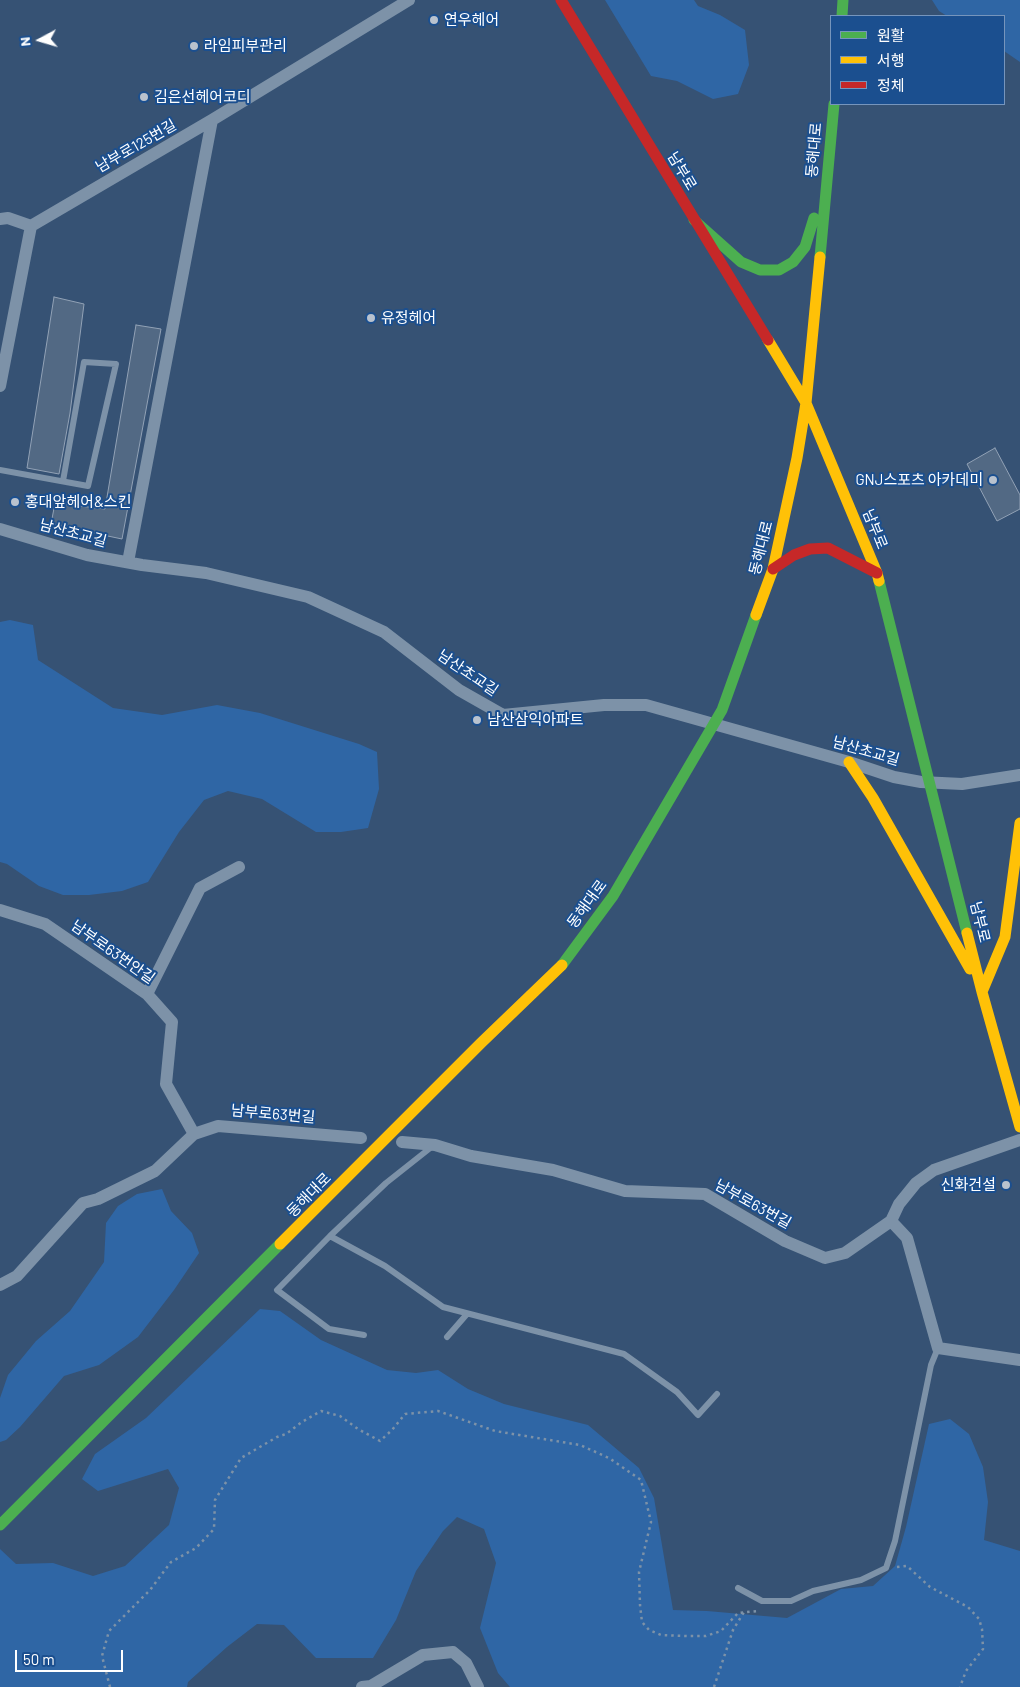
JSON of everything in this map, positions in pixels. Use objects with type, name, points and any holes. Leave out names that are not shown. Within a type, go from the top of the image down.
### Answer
[{"type":"main road","name":"남부로","points":[[561,0],[806,403],[876,574],[982,992],[1020,1127]]},
{"type":"main road","points":[[842,15],[843,0]]},
{"type":"main road","name":"동해대로","points":[[0,1525],[560,967],[613,896],[722,710],[773,569],[797,458],[806,403],[834,105]]},
{"type":"main road","points":[[694,220],[741,262],[760,270],[779,270],[793,262],[805,247],[827,173]]},
{"type":"main road","points":[[773,569],[810,549],[828,548],[876,574]]},
{"type":"main road","points":[[849,762],[943,919],[982,992]]},
{"type":"main road","points":[[982,992],[1005,937],[1020,824]]},
{"type":"street","name":"남부로125번길","points":[[31,226],[212,120],[394,4],[409,0]]},
{"type":"street","points":[[128,562],[212,120]]},
{"type":"street","points":[[0,219],[8,218],[31,226],[0,386]]},
{"type":"street","name":"남산초교길","points":[[0,529],[87,555],[206,573],[308,597],[384,632],[459,690],[503,715],[604,705],[646,705],[849,762],[894,777],[921,782],[962,784],[1020,775]]},
{"type":"street","points":[[147,994],[200,888],[240,867]]},
{"type":"street","name":"남부로63번안길","points":[[0,910],[45,924],[147,994],[172,1022],[166,1084],[194,1134]]},
{"type":"street","name":"남부로63번길","points":[[0,1285],[17,1276],[83,1203],[98,1199],[155,1171],[194,1134],[218,1126],[360,1138]]},
{"type":"street","name":"남부로63번길","points":[[402,1142],[435,1145],[471,1156],[553,1170],[625,1191],[705,1194],[785,1240],[825,1258],[845,1253],[891,1221],[899,1204],[910,1190],[916,1183],[934,1170],[1020,1140]]},
{"type":"street","points":[[891,1221],[907,1238],[938,1348],[1020,1360]]},
{"type":"street","points":[[362,1687],[371,1686],[422,1655],[453,1652],[466,1663],[478,1687]]},
{"type":"lane","points":[[0,470],[88,486],[116,364],[84,362],[63,481]]},
{"type":"lane","points":[[364,1335],[328,1329],[277,1290],[386,1183],[435,1145]]},
{"type":"lane","points":[[330,1236],[385,1266],[443,1307],[624,1354],[677,1392],[698,1415],[717,1394]]},
{"type":"lane","points":[[447,1337],[467,1314]]},
{"type":"lane","points":[[738,1588],[762,1601],[791,1601],[813,1592],[861,1580],[886,1568],[895,1541],[931,1364],[938,1348]]},
{"type":"path","points":[[110,1687],[102,1656],[109,1631],[150,1590],[171,1562],[196,1548],[214,1529],[215,1500],[241,1458],[277,1436],[286,1434],[321,1411],[340,1416],[380,1441],[405,1414],[438,1411],[495,1431],[580,1445],[609,1458],[641,1480],[651,1522],[639,1572],[642,1622],[649,1630],[661,1635],[706,1636],[722,1631],[738,1612],[744,1612],[733,1630],[714,1687]]},
{"type":"path","points":[[886,1568],[907,1566],[930,1587],[968,1607],[979,1619],[982,1629],[983,1649],[966,1671],[960,1687]]},
{"type":"shaded area","points":[[605,0],[694,0],[698,6],[720,15],[745,30],[749,65],[738,94],[713,99],[677,81],[651,76]]},
{"type":"shaded area","points":[[932,0],[1020,0],[1020,62],[1005,52],[1005,15],[945,15],[939,11]]},
{"type":"shaded area","points":[[10,620],[33,625],[38,660],[113,708],[162,715],[217,705],[260,713],[359,744],[377,752],[379,789],[368,828],[341,832],[316,832],[262,799],[228,791],[204,800],[179,832],[148,882],[122,891],[89,895],[63,895],[39,886],[7,864],[0,862],[0,622]]},
{"type":"shaded area","points":[[162,1189],[171,1211],[192,1233],[199,1253],[174,1290],[138,1337],[99,1365],[64,1376],[20,1427],[6,1440],[0,1442],[0,1398],[8,1375],[36,1341],[70,1311],[104,1262],[106,1223],[118,1206],[137,1194]]},
{"type":"shaded area","points":[[260,1309],[280,1311],[321,1340],[387,1370],[416,1373],[438,1370],[468,1389],[504,1404],[588,1425],[639,1468],[654,1498],[673,1610],[787,1618],[841,1589],[873,1586],[895,1566],[906,1527],[929,1424],[950,1419],[969,1434],[983,1467],[988,1502],[984,1540],[1020,1551],[1020,1687],[510,1687],[498,1673],[480,1628],[496,1563],[484,1529],[457,1517],[443,1531],[416,1571],[396,1620],[373,1658],[316,1658],[284,1625],[257,1624],[227,1647],[188,1682],[187,1687],[0,1687],[0,1549],[16,1564],[53,1563],[93,1576],[125,1566],[169,1525],[179,1488],[168,1469],[98,1491],[82,1479],[95,1454],[146,1418]]},
{"type":"building","points":[[54,297],[84,304],[70,413],[59,474],[27,468]]},
{"type":"building","points":[[136,325],[161,329],[122,539],[51,524],[55,503],[105,509]]},
{"type":"building","name":"GNJ스포츠 아카데미","points":[[995,448],[1020,495],[1020,509],[997,521],[967,464]]},
{"type":"traffic: fast","points":[[842,15],[843,0]]},
{"type":"traffic: fast","points":[[820,257],[834,105]]},
{"type":"traffic: fast","points":[[694,220],[741,262],[760,270],[779,270],[793,262],[805,247],[814,218]]},
{"type":"traffic: fast","points":[[879,581],[967,933]]},
{"type":"traffic: fast","points":[[562,965],[613,896],[722,710],[756,615]]},
{"type":"traffic: fast","points":[[0,1525],[280,1244]]},
{"type":"traffic: slow","points":[[756,615],[773,569],[797,458],[806,403],[820,257]]},
{"type":"traffic: slow","points":[[768,340],[806,403],[879,581]]},
{"type":"traffic: slow","points":[[849,762],[873,798],[970,969]]},
{"type":"traffic: slow","points":[[982,992],[1005,937],[1020,823]]},
{"type":"traffic: slow","points":[[967,933],[1020,1127]]},
{"type":"traffic: slow","points":[[280,1244],[481,1043],[562,965]]},
{"type":"traffic: jam","points":[[561,0],[768,340]]},
{"type":"traffic: jam","points":[[773,569],[794,555],[810,549],[828,548],[877,573]]},
{"type":"place","name":"연우헤어","points":[[434,20]]},
{"type":"place","name":"라임피부관리","points":[[194,46]]},
{"type":"place","name":"김은선헤어코디","points":[[144,97]]},
{"type":"place","name":"유정헤어","points":[[371,318]]},
{"type":"place","name":"GNJ스포츠 아카데미","points":[[993,480]]},
{"type":"place","name":"홍대앞헤어&스킨","points":[[15,502]]},
{"type":"place","name":"남산삼익아파트","points":[[477,720]]},
{"type":"place","name":"신화건설","points":[[1006,1185]]}]
